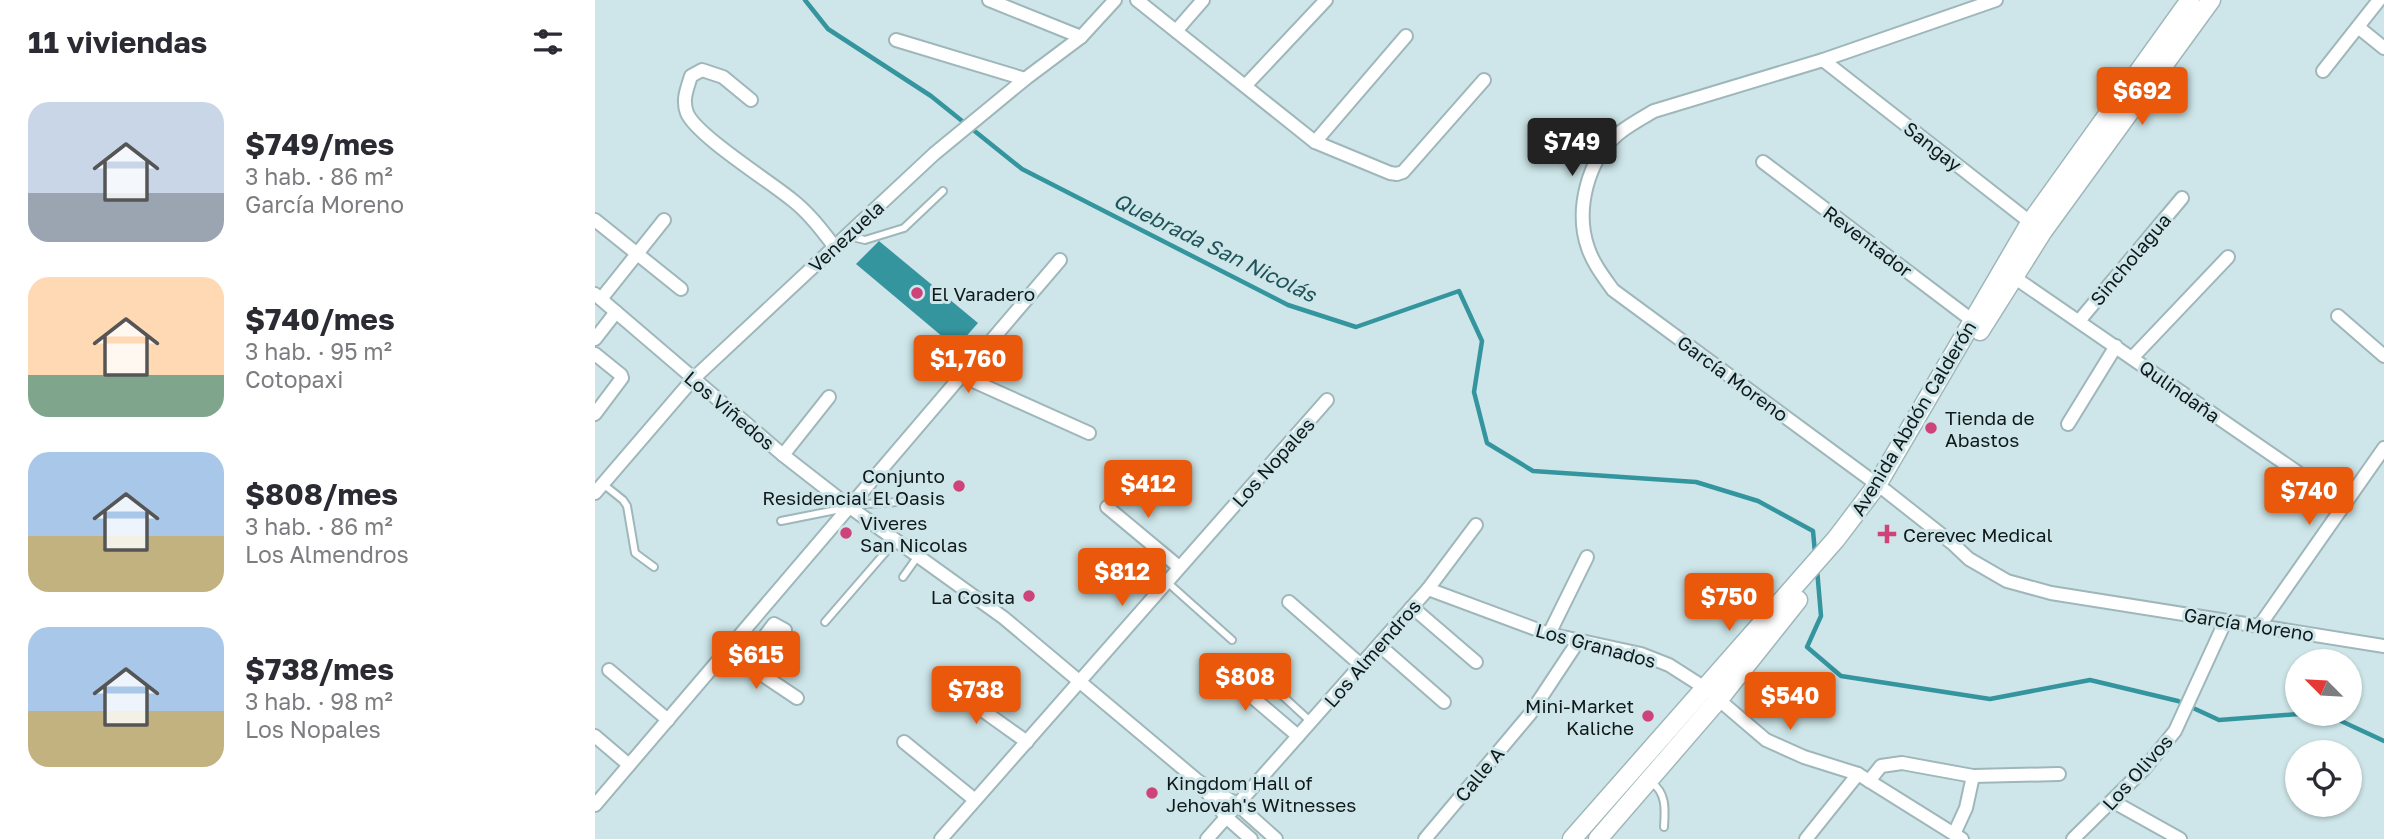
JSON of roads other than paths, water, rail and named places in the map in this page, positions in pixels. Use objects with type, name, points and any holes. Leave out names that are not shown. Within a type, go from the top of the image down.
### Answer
[{"type":"main road","name":"Avenida Abdón Calderón","points":[[2037,227],[2211,0]]},
{"type":"main road","name":"Avenida Abdón Calderón","points":[[1572,839],[1711,694],[1840,544],[1881,488],[2037,227],[2188,1]]},
{"type":"main road","name":"Avenida Abdón Calderón","points":[[1881,488],[1973,321],[2008,273]]},
{"type":"main road","name":"Avenida Abdón Calderón","points":[[1598,839],[1649,781],[1711,694]]},
{"type":"street","points":[[989,0],[1081,37]]},
{"type":"street","name":"Venezuela","points":[[599,488],[692,379],[934,154],[1081,37],[1115,0]]},
{"type":"street","points":[[1137,0],[1315,142],[1397,174],[1403,172],[1485,80]]},
{"type":"street","points":[[1176,31],[1203,0]]},
{"type":"street","points":[[1246,85],[1326,0]]},
{"type":"street","name":"García Moreno","points":[[1996,0],[1823,60],[1654,111],[1632,123],[1606,146],[1596,162],[1585,193],[1583,223],[1588,249],[1597,267],[1612,290],[1881,488],[1969,559],[2007,580],[2051,593],[2384,646]]},
{"type":"street","points":[[2323,71],[2379,0]]},
{"type":"street","points":[[2358,27],[2384,48]]},
{"type":"street","points":[[1315,142],[1406,36]]},
{"type":"street","points":[[896,40],[1025,79]]},
{"type":"street","name":"Sangay","points":[[1823,60],[2037,227]]},
{"type":"street","points":[[751,100],[723,77],[702,70],[691,76],[684,97],[687,114],[703,131],[792,200],[814,220],[834,246]]},
{"type":"street","name":"Reventador","points":[[1763,162],[1973,321]]},
{"type":"street","name":"Sincholagua","points":[[2079,321],[2182,198]]},
{"type":"street","points":[[595,220],[681,289]]},
{"type":"street","points":[[598,297],[664,220]]},
{"type":"street","points":[[2132,358],[2228,257]]},
{"type":"street","points":[[595,804],[851,508],[1060,260]]},
{"type":"street","name":"Qulindaña","points":[[2008,273],[2345,505]]},
{"type":"street","name":"Los Viñedos","points":[[598,297],[783,455],[851,508],[1004,618],[1198,781],[1238,805],[1276,839]]},
{"type":"street","points":[[595,339],[616,312]]},
{"type":"street","points":[[2338,316],[2384,356]]},
{"type":"street","points":[[2068,424],[2116,346]]},
{"type":"street","points":[[595,354],[621,375],[622,379],[595,414]]},
{"type":"street","points":[[962,376],[1089,433]]},
{"type":"street","points":[[783,455],[829,397]]},
{"type":"street","name":"Los Nopales","points":[[941,839],[1327,400]]},
{"type":"street","points":[[2260,625],[2384,448]]},
{"type":"street","points":[[1107,507],[1179,567]]},
{"type":"street","name":"Los Almendros","points":[[1207,839],[1428,589],[1476,525]]},
{"type":"street","points":[[1549,634],[1587,557]]},
{"type":"street","name":"Los Granados","points":[[1428,589],[1549,634],[1650,657],[1669,665],[1711,694],[1766,740],[1804,757],[1863,777],[1958,836]]},
{"type":"street","points":[[1289,602],[1361,665]]},
{"type":"street","points":[[1412,607],[1476,662]]},
{"type":"street","name":"Los Olivos","points":[[2073,839],[2145,768],[2175,731],[2225,622]]},
{"type":"street","points":[[744,663],[774,624],[785,630]]},
{"type":"street","name":"Calle A","points":[[1425,839],[1530,714],[1579,640]]},
{"type":"street","points":[[1379,645],[1444,702]]},
{"type":"street","points":[[727,651],[797,698]]},
{"type":"street","points":[[609,670],[668,720]]},
{"type":"street","points":[[1224,673],[1298,736]]},
{"type":"street","points":[[957,692],[1027,741]]},
{"type":"street","points":[[595,736],[629,765]]},
{"type":"street","points":[[904,742],[975,800]]},
{"type":"street","points":[[1806,839],[1863,777],[1881,766],[1902,763],[1973,776],[2059,774]]},
{"type":"street","points":[[1958,836],[1973,776]]},
{"type":"street","name":"Los Viñedos","points":[[1198,781],[1226,817],[1251,839]]},
{"type":"street","points":[[2112,801],[2179,839]]},
{"type":"lane","points":[[846,235],[865,240],[904,228],[943,191]]},
{"type":"lane","points":[[599,488],[623,500],[627,506],[635,553],[654,567]]},
{"type":"lane","points":[[781,521],[866,503],[914,501]]},
{"type":"lane","points":[[825,622],[896,540]]},
{"type":"lane","points":[[903,577],[918,556]]},
{"type":"lane","points":[[1167,582],[1232,640]]},
{"type":"lane","points":[[1258,673],[1311,722]]},
{"type":"lane","points":[[1649,781],[1657,786],[1663,797],[1664,827]]},
{"type":"water","name":"El Varadero","points":[[879,241],[978,323],[956,348],[856,264]]},
{"type":"waterway","name":"Quebrada San Nicolás","points":[[805,0],[828,29],[931,96],[1022,169],[1288,305],[1356,327],[1459,291],[1482,341],[1474,392],[1487,443],[1533,471],[1696,482],[1758,501],[1813,531],[1815,553]]},
{"type":"waterway","name":"Quebrada San Nicolás","points":[[1817,569],[1821,616],[1807,647],[1841,676],[1990,699],[2090,680],[2178,701],[2219,720],[2285,715]]},
{"type":"waterway","name":"Quebrada San Nicolás","points":[[2352,726],[2384,741]]},
{"type":"place","name":"El Varadero","points":[[917,293]]},
{"type":"place","name":"Tienda de Abastos","points":[[1931,428]]},
{"type":"place","name":"Conjunto Residencial El Oasis","points":[[959,486]]},
{"type":"place","name":"Viveres San Nicolas","points":[[846,533]]},
{"type":"place","name":"Cerevec Medical","points":[[1887,534]]},
{"type":"place","name":"La Cosita","points":[[1029,596]]},
{"type":"place","name":"Mini-Market Kaliche","points":[[1648,716]]},
{"type":"place","name":"Kingdom Hall of Jehovah's Witnesses","points":[[1152,793]]}]
